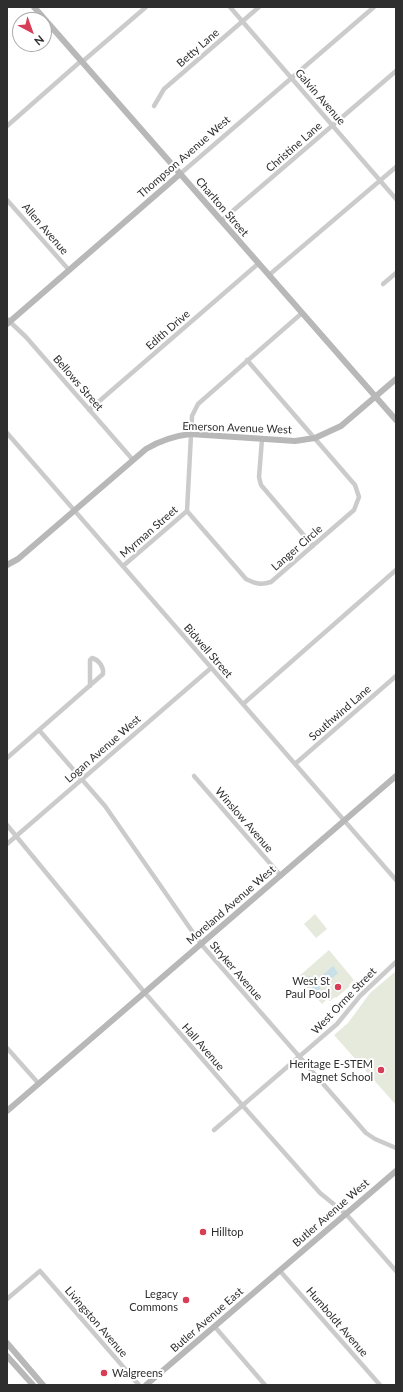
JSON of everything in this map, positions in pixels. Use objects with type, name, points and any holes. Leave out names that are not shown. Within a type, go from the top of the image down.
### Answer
[{"type":"street","name":"Charlton Street","points":[[34,7],[396,420]]},
{"type":"street","points":[[7,126],[146,7]]},
{"type":"street","name":"Galvin Avenue","points":[[230,7],[396,199]]},
{"type":"street","name":"Betty Lane","points":[[154,106],[164,89],[259,7]]},
{"type":"street","name":"Thompson Avenue West","points":[[8,322],[374,7]]},
{"type":"street","name":"Christine Lane","points":[[221,221],[396,71]]},
{"type":"street","points":[[269,275],[396,167]]},
{"type":"street","name":"Allen Avenue","points":[[7,200],[69,270]]},
{"type":"street","name":"Edith Drive","points":[[89,410],[259,263]]},
{"type":"street","points":[[383,284],[396,273]]},
{"type":"street","points":[[188,511],[190,434],[192,416],[198,404],[302,313]]},
{"type":"street","name":"Bellows Street","points":[[8,322],[26,337],[133,460]]},
{"type":"street","name":"Langer Circle","points":[[188,511],[246,578],[256,584],[264,584],[271,582],[354,510],[359,497],[355,485],[247,360]]},
{"type":"street","name":"Emerson Avenue West","points":[[7,565],[18,559],[146,449],[160,441],[174,436],[190,434],[295,441],[315,438],[341,426],[396,379]]},
{"type":"street","name":"Bidwell Street","points":[[7,433],[396,880]]},
{"type":"street","points":[[262,439],[259,477],[261,485],[313,546]]},
{"type":"street","name":"Myrman Street","points":[[123,566],[188,511]]},
{"type":"street","points":[[243,704],[396,570]]},
{"type":"street","points":[[7,758],[90,686],[103,674],[104,669],[96,659],[92,658],[90,660],[90,686]]},
{"type":"street","name":"Logan Avenue West","points":[[7,844],[212,668]]},
{"type":"street","name":"Southwind Lane","points":[[295,764],[396,676]]},
{"type":"street","name":"Stryker Avenue","points":[[39,730],[105,806],[201,944],[366,1133],[374,1139],[396,1148]]},
{"type":"street","name":"Winslow Avenue","points":[[194,776],[281,876]]},
{"type":"street","name":"Moreland Avenue West","points":[[7,1111],[396,776]]},
{"type":"street","name":"Hall Avenue","points":[[7,825],[144,993],[320,1193],[346,1214],[396,1271]]},
{"type":"street","name":"West Orme Street","points":[[214,1130],[337,1024],[360,996],[396,962]]},
{"type":"street","points":[[7,1048],[39,1084]]},
{"type":"street","name":"Butler Avenue West","points":[[280,1271],[396,1171]]},
{"type":"street","name":"Livingston Avenue","points":[[7,1299],[40,1271],[139,1385]]},
{"type":"street","name":"Butler Avenue East","points":[[149,1384],[280,1271]]},
{"type":"street","name":"Humboldt Avenue","points":[[280,1271],[380,1385]]},
{"type":"street","points":[[215,1327],[265,1385]]},
{"type":"street","points":[[7,1343],[43,1385]]},
{"type":"street","points":[[7,1356],[33,1385]]},
{"type":"shaded area","points":[[315,914],[327,929],[316,938],[304,924]]},
{"type":"shaded area","points":[[329,950],[354,980],[349,985],[350,986],[336,998],[335,997],[330,1001],[327,999],[322,1004],[298,977]]},
{"type":"shaded area","name":"Heritage E-STEM Magnet School","points":[[396,971],[396,1105],[334,1035],[348,1023],[370,993]]},
{"type":"water","points":[[333,966],[338,973],[326,985],[319,978]]},
{"type":"water","points":[[309,976],[321,988],[316,993],[309,982],[305,980]]},
{"type":"place","name":"West St Paul Pool","points":[[338,987]]},
{"type":"place","name":"Heritage E-STEM Magnet School","points":[[381,1070]]},
{"type":"place","name":"Hilltop","points":[[203,1232]]},
{"type":"place","name":"Legacy Commons","points":[[186,1300]]},
{"type":"place","name":"Walgreens","points":[[104,1373]]}]
